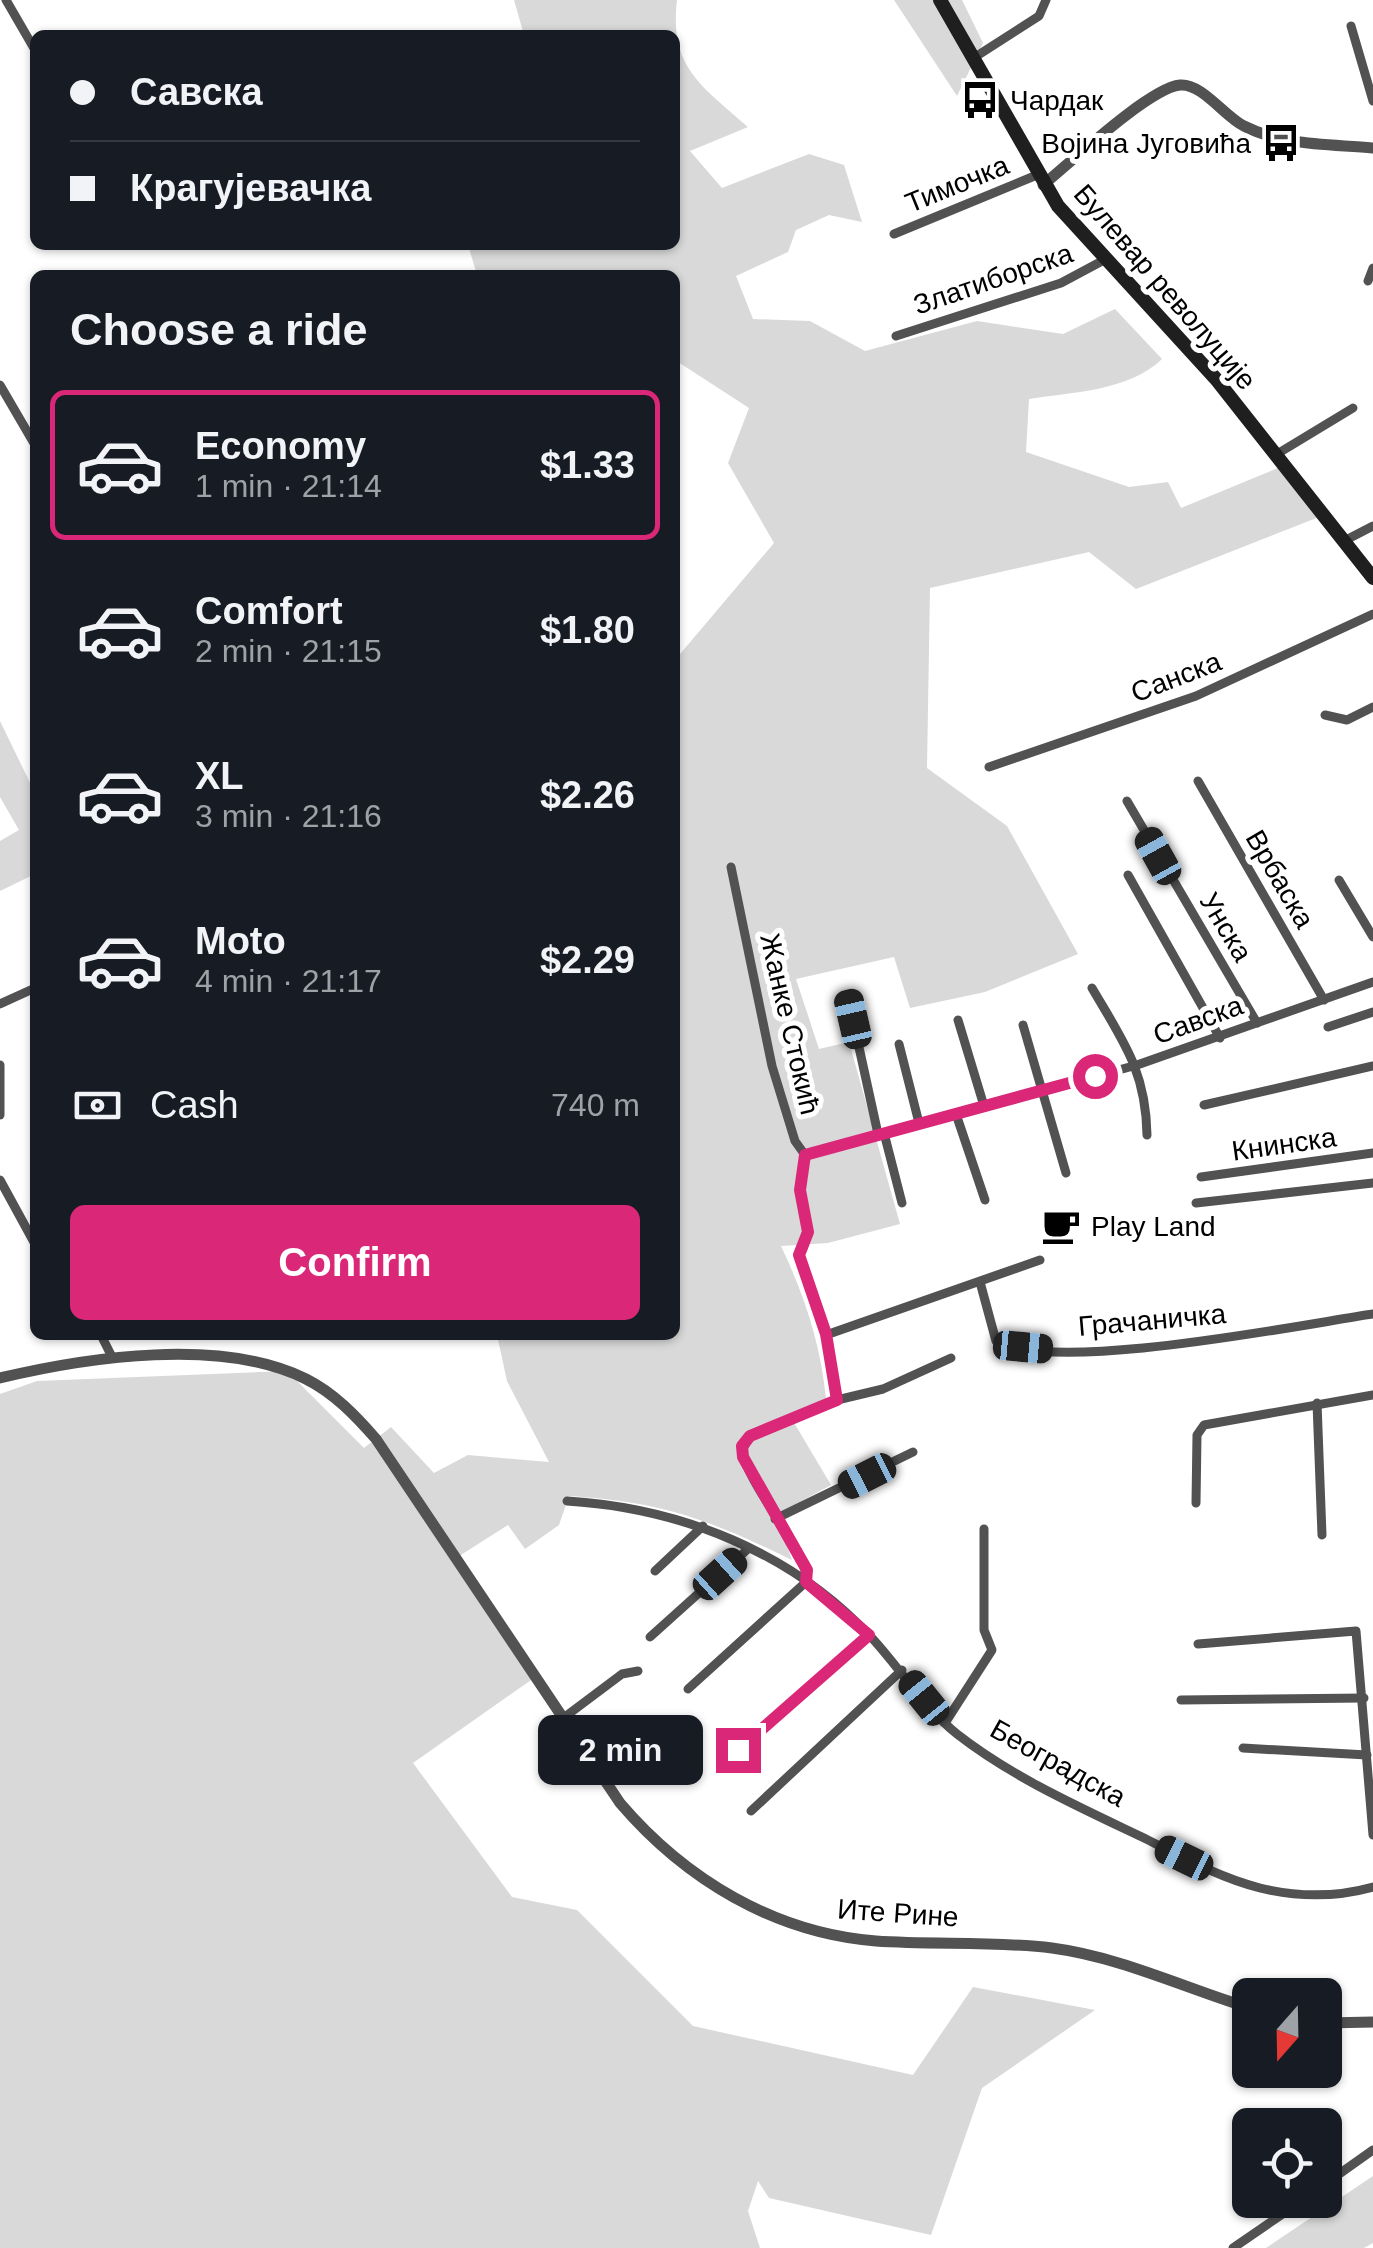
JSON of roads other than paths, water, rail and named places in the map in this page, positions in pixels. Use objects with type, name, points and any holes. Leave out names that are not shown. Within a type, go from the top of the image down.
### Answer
[{"type":"main road","name":"Булевар револуције","points":[[940,0],[1040,180],[1104,260],[1192,350],[1373,578]]},
{"type":"street","points":[[6,0],[30,41]]},
{"type":"street","points":[[972,59],[1038,16],[1046,0]]},
{"type":"street","points":[[1351,26],[1373,101]]},
{"type":"street","points":[[1040,180],[1135,110],[1180,85],[1196,90],[1235,121],[1271,136],[1373,148]]},
{"type":"street","name":"Тимочка","points":[[894,234],[1040,180]]},
{"type":"street","name":"Златиборска","points":[[896,336],[1060,284],[1104,260]]},
{"type":"street","points":[[1368,282],[1373,268]]},
{"type":"street","points":[[0,385],[30,436]]},
{"type":"street","points":[[1277,454],[1353,408]]},
{"type":"street","points":[[1344,541],[1373,526]]},
{"type":"street","name":"Санска","points":[[989,767],[1196,696],[1373,614]]},
{"type":"street","points":[[1324,716],[1347,720],[1373,707]]},
{"type":"street","name":"Врбаска","points":[[1198,781],[1324,1000]]},
{"type":"street","name":"Унска","points":[[1127,802],[1256,1023]]},
{"type":"street","name":"Жанке Стокић","points":[[731,867],[772,1066],[795,1141],[805,1155],[800,1190],[808,1232],[799,1255],[826,1334],[837,1400]]},
{"type":"street","points":[[1128,876],[1220,1038]]},
{"type":"street","points":[[1339,880],[1373,938]]},
{"type":"street","name":"Савска","points":[[805,1155],[1138,1066],[1373,982]]},
{"type":"street","points":[[1092,988],[1138,1066],[1146,1097],[1147,1135]]},
{"type":"street","points":[[0,1004],[30,990]]},
{"type":"street","points":[[848,997],[902,1203]]},
{"type":"street","points":[[1328,1026],[1373,1012]]},
{"type":"street","points":[[958,1020],[984,1106]]},
{"type":"street","points":[[1023,1025],[1066,1173]]},
{"type":"street","points":[[899,1044],[920,1124]]},
{"type":"street","points":[[0,1065],[0,1115]]},
{"type":"street","points":[[1204,1105],[1373,1066]]},
{"type":"street","points":[[956,1114],[985,1200]]},
{"type":"street","name":"Книнска","points":[[1201,1177],[1373,1153]]},
{"type":"street","points":[[0,1180],[30,1235]]},
{"type":"street","points":[[1196,1203],[1373,1183]]},
{"type":"street","points":[[826,1334],[1040,1260]]},
{"type":"street","name":"Грачаничка","points":[[980,1282],[996,1341],[1044,1349],[1128,1349],[1373,1314]]},
{"type":"street","points":[[0,1378],[112,1357],[104,1340]]},
{"type":"street","name":"Ите Рине","points":[[112,1357],[259,1362],[314,1384],[359,1419],[620,1803],[665,1850],[712,1885],[771,1916],[819,1932],[872,1940],[1056,1948],[1109,1961],[1232,2002]]},
{"type":"street","points":[[688,1690],[806,1582],[807,1570],[743,1457],[744,1443],[750,1436],[837,1400],[883,1389],[951,1358]]},
{"type":"street","points":[[1196,1503],[1200,1429],[1373,1395]]},
{"type":"street","points":[[1317,1403],[1322,1535]]},
{"type":"street","points":[[775,1519],[914,1452]]},
{"type":"street","name":"Београдска","points":[[567,1501],[633,1506],[703,1526],[749,1548],[806,1582],[869,1635],[944,1723],[983,1754],[1244,1884],[1308,1894],[1355,1892],[1373,1886]]},
{"type":"street","points":[[655,1571],[703,1526]]},
{"type":"street","points":[[944,1723],[992,1650],[984,1630],[984,1529]]},
{"type":"street","points":[[650,1637],[749,1548]]},
{"type":"street","points":[[1198,1644],[1353,1630],[1358,1637],[1364,1698],[1373,1834]]},
{"type":"street","points":[[738,1750],[869,1635]]},
{"type":"street","points":[[750,1811],[902,1670]]},
{"type":"street","points":[[562,1719],[622,1674],[638,1671]]},
{"type":"street","points":[[1181,1700],[1364,1698]]},
{"type":"street","points":[[1243,1748],[1367,1755]]},
{"type":"street","points":[[1342,2023],[1373,2022]]},
{"type":"street","points":[[1342,2172],[1373,2150]]},
{"type":"street","points":[[1233,2248],[1276,2218]]},
{"type":"place","name":"Чардак","points":[[980,100]]},
{"type":"place","name":"Војина Југовића","points":[[1281,143]]},
{"type":"place","name":"Play Land","points":[[1061,1226]]}]
